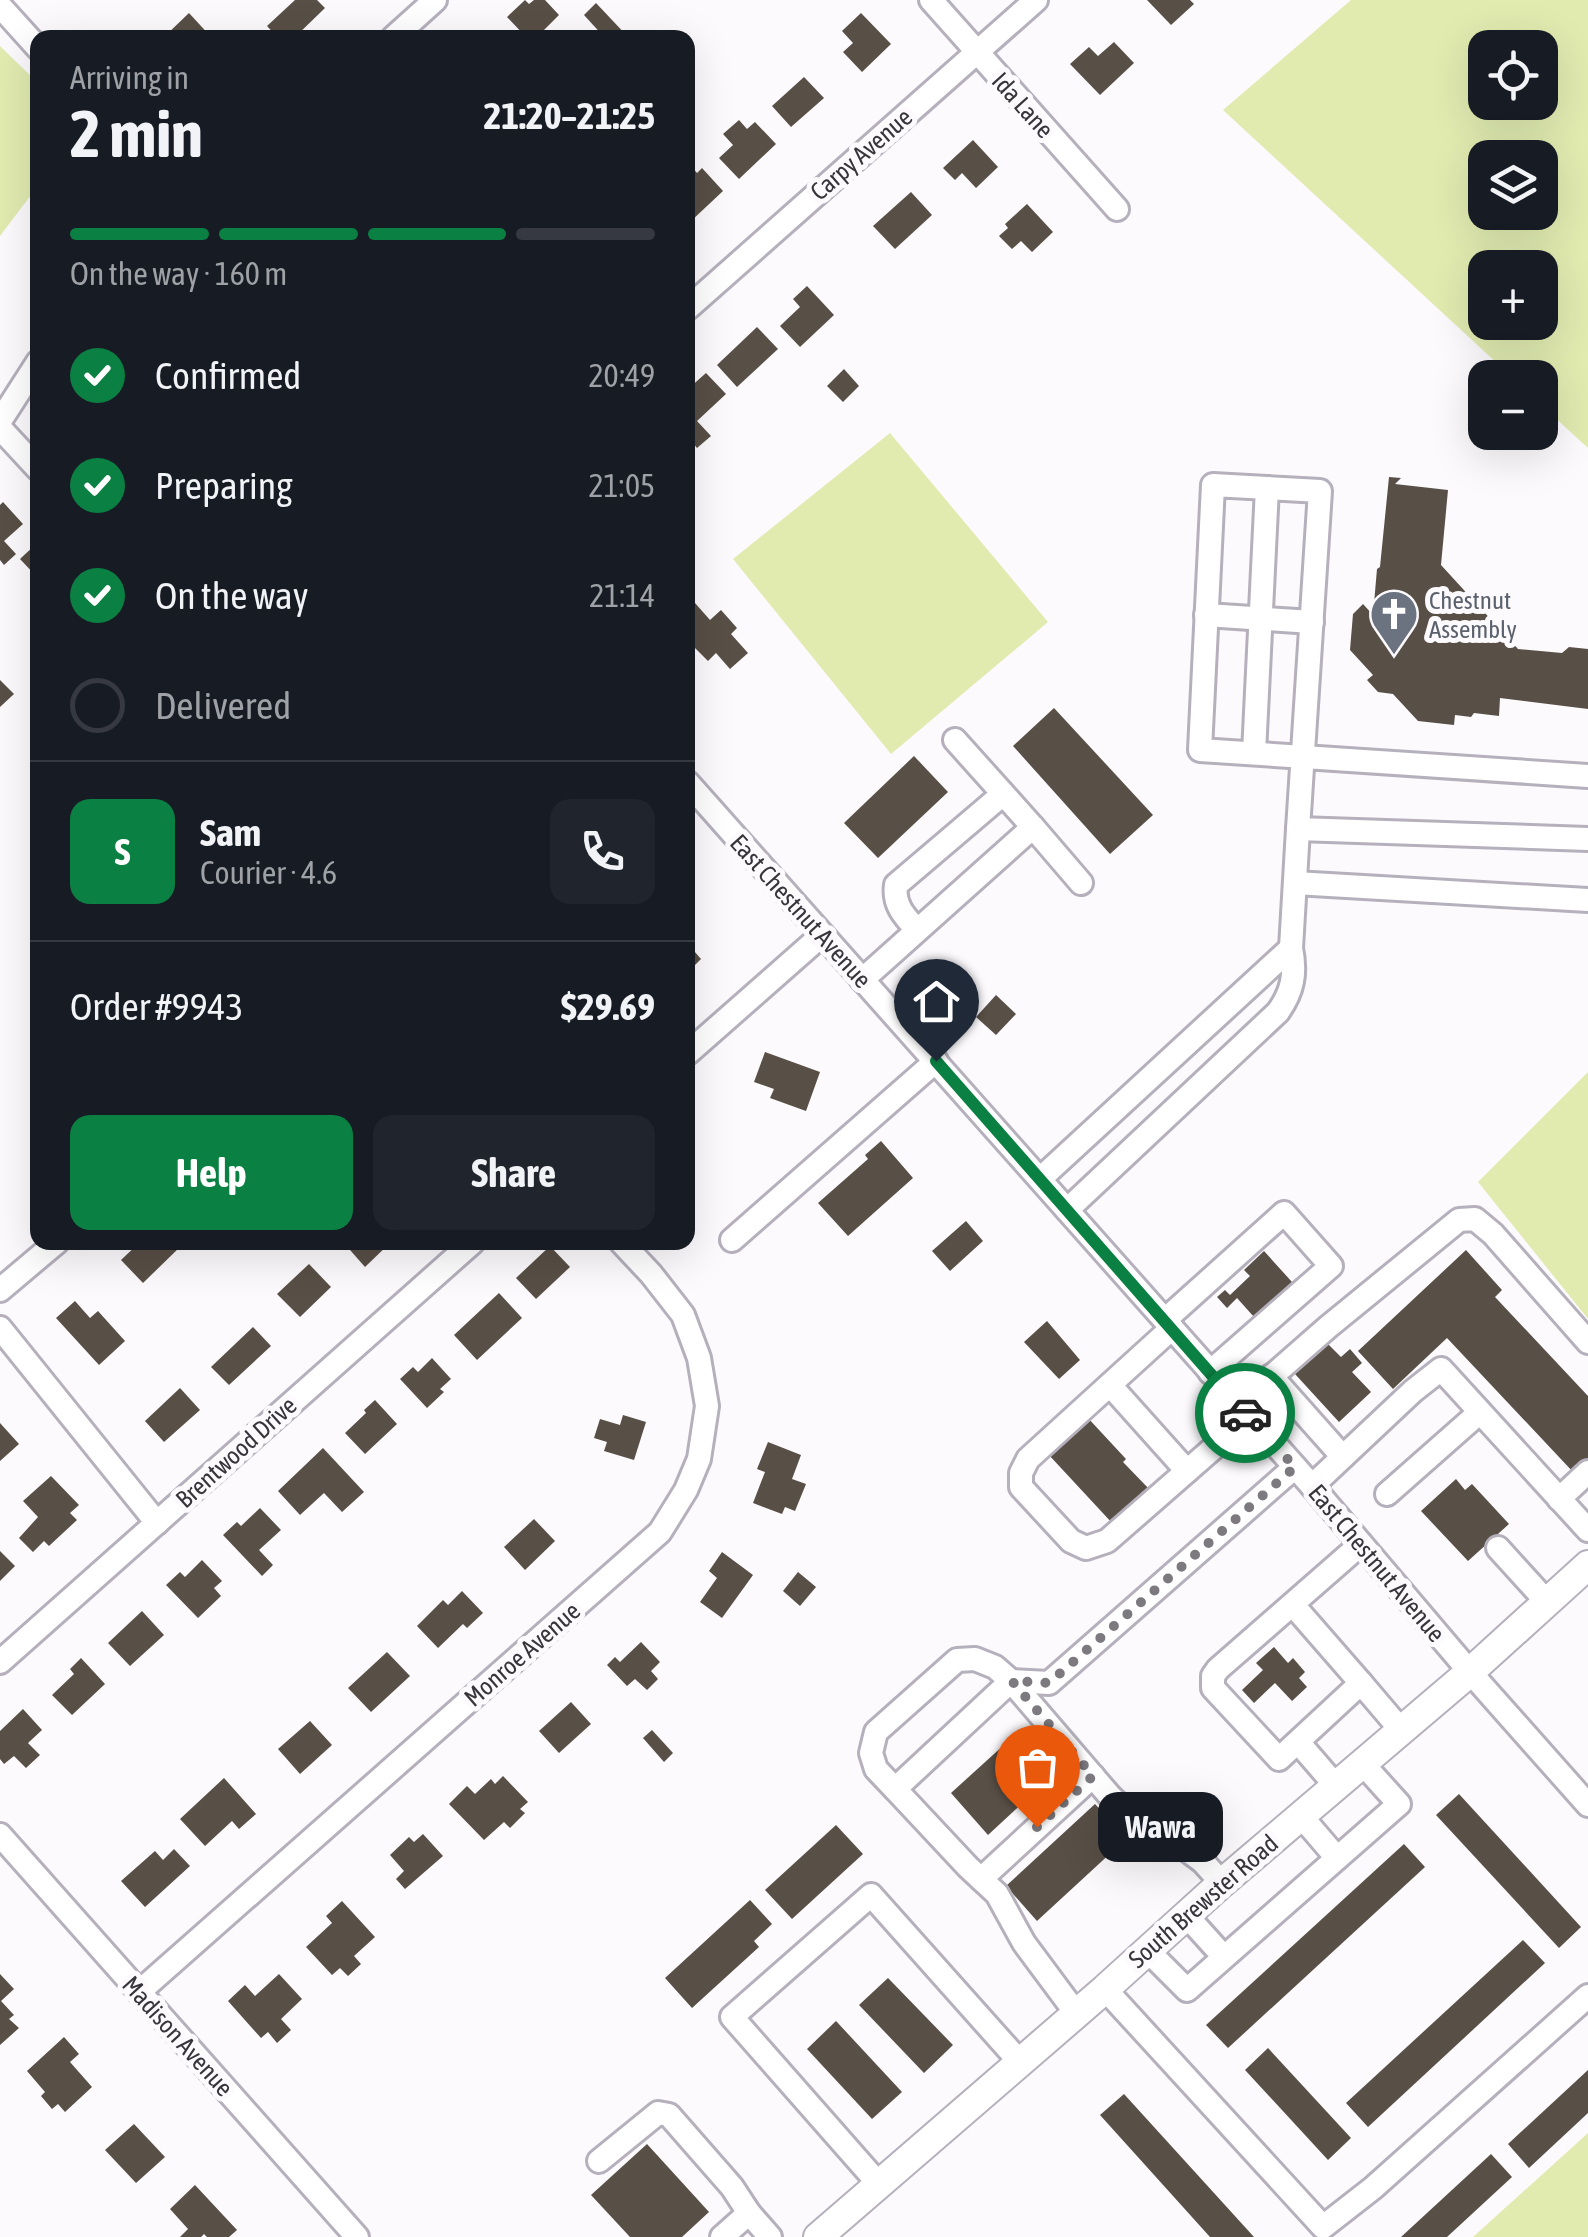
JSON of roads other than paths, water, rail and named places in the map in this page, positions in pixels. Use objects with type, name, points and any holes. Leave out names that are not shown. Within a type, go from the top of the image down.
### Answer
[{"type":"main road","name":"South Brewster Road","points":[[818,2237],[1470,1672],[1588,1565]]},
{"type":"street","points":[[402,30],[435,0]]},
{"type":"street","name":"Ida Lane","points":[[930,0],[1117,209]]},
{"type":"street","name":"Carpy Avenue","points":[[695,302],[1036,0]]},
{"type":"street","points":[[0,6],[30,39]]},
{"type":"street","points":[[0,420],[30,374]]},
{"type":"street","points":[[0,428],[30,460]]},
{"type":"street","points":[[1067,1210],[1278,1012],[1293,988],[1291,948],[1298,829],[1303,756],[1312,622],[1320,491],[1213,485],[1200,750],[1303,756],[1588,776]]},
{"type":"street","points":[[1254,753],[1268,488]]},
{"type":"street","points":[[1206,615],[1312,622]]},
{"type":"street","points":[[955,740],[1081,883]]},
{"type":"street","name":"East Chestnut Avenue","points":[[695,792],[1312,1486],[1588,1805]]},
{"type":"street","points":[[918,930],[901,913],[894,896],[896,885],[1004,794]]},
{"type":"street","points":[[862,980],[1033,827]]},
{"type":"street","points":[[1298,829],[1588,839]]},
{"type":"street","points":[[1295,883],[1588,900]]},
{"type":"street","points":[[695,1047],[822,936]]},
{"type":"street","points":[[1040,1180],[1291,948]]},
{"type":"street","points":[[732,1240],[936,1061]]},
{"type":"street","points":[[1210,1372],[1331,1266],[1284,1213],[1110,1385],[1028,1459],[1021,1473],[1022,1487],[1071,1541],[1086,1548],[1107,1541],[1187,1472],[1272,1376],[1459,1220],[1475,1219],[1493,1234],[1588,1342]]},
{"type":"street","points":[[0,1290],[48,1250]]},
{"type":"street","name":"Brentwood Drive","points":[[0,1662],[463,1250]]},
{"type":"street","name":"Monroe Avenue","points":[[139,1992],[660,1532],[686,1490],[699,1459],[707,1406],[699,1358],[683,1315],[629,1250]]},
{"type":"street","points":[[0,1328],[157,1522]]},
{"type":"street","points":[[1312,1486],[1440,1369],[1588,1530]]},
{"type":"street","points":[[1272,1376],[1342,1456]]},
{"type":"street","points":[[1110,1385],[1187,1472]]},
{"type":"street","points":[[1386,1494],[1480,1412]]},
{"type":"street","points":[[895,1788],[1012,1681],[1049,1683],[1295,1467]]},
{"type":"street","points":[[1560,1499],[1588,1472]]},
{"type":"street","points":[[1361,1544],[1218,1669],[1212,1682],[1279,1759],[1361,1683]]},
{"type":"street","points":[[1498,1548],[1547,1602]]},
{"type":"street","points":[[1293,1605],[1401,1730]]},
{"type":"street","points":[[1076,2013],[1024,1943],[997,1894],[876,1769],[871,1753],[876,1732],[957,1660],[976,1659],[995,1667],[1156,1841],[1183,1847],[1222,1883]]},
{"type":"street","points":[[1298,1742],[1336,1786]]},
{"type":"street","points":[[1147,1950],[1186,1990],[1337,1858],[1398,1804],[1362,1762]]},
{"type":"street","points":[[981,1879],[1093,1776]]},
{"type":"street","points":[[1301,1816],[1337,1858]]},
{"type":"street","name":"Madison Avenue","points":[[0,1835],[346,2233]]},
{"type":"street","points":[[878,2182],[732,2017],[871,1895],[1019,2061]]},
{"type":"street","points":[[1186,1915],[1223,1956]]},
{"type":"street","points":[[1105,1988],[1322,2227],[1374,2188],[1588,1996]]},
{"type":"street","points":[[599,2161],[658,2113],[668,2115],[732,2186],[770,2237]]},
{"type":"street","points":[[722,2237],[749,2213]]},
{"type":"place","name":"Chestnut Assembly","points":[[1394,656]]},
{"type":"place","name":"Wawa","points":[[1037,1827]]}]
